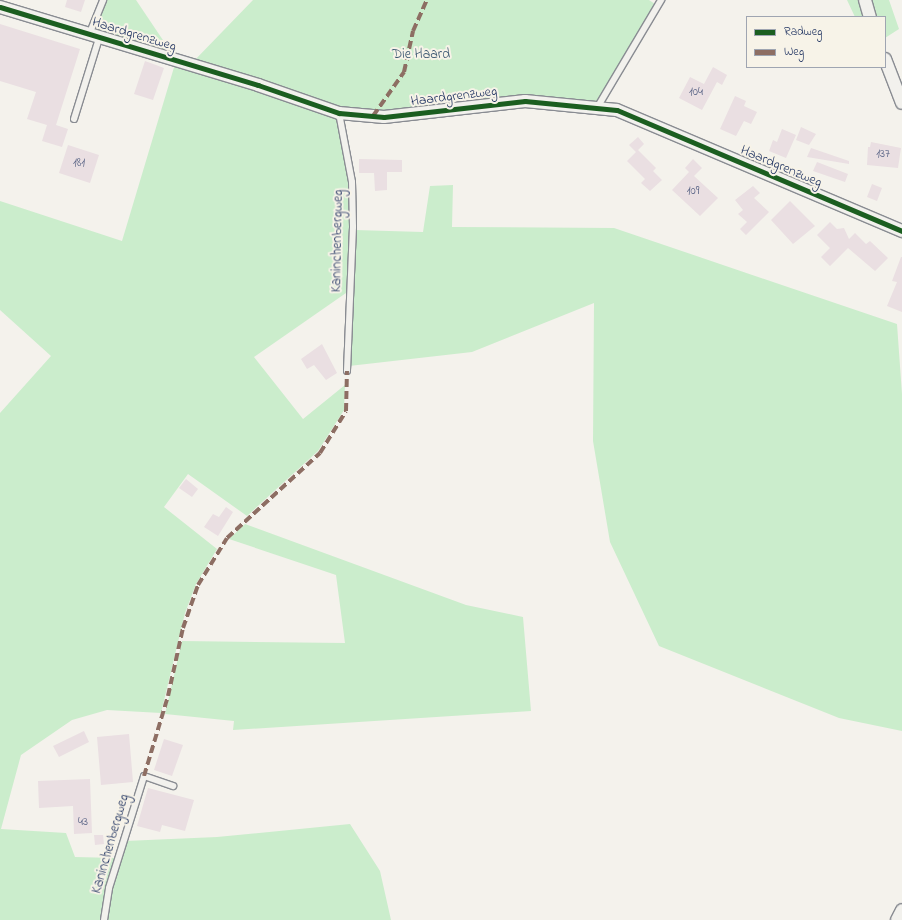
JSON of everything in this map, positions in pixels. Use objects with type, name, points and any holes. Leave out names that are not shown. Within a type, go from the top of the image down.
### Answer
[{"type":"street","points":[[865,0],[870,16]]},
{"type":"street","name":"Haardgrenzweg","points":[[0,7],[258,85],[339,113],[384,117],[524,101],[617,110],[902,231]]},
{"type":"street","points":[[886,62],[902,103]]},
{"type":"street","points":[[898,920],[902,910]]},
{"type":"lane","points":[[74,120],[103,0]]},
{"type":"lane","points":[[597,108],[661,0]]},
{"type":"lane","name":"Kaninchenbergweg","points":[[339,113],[352,182],[353,227],[347,371]]},
{"type":"lane","name":"Kaninchenbergweg","points":[[104,920],[109,888],[144,776],[173,786]]},
{"type":"green space","points":[[106,0],[136,0],[173,55],[93,32]]},
{"type":"green space","name":"Die Haard","points":[[253,0],[649,0],[655,4],[597,105],[460,97],[384,116],[339,112],[192,63]]},
{"type":"green space","points":[[847,0],[889,0],[899,29],[886,37],[886,16],[855,16]]},
{"type":"green space","points":[[175,64],[338,114],[349,182],[350,227],[346,293],[254,357],[303,419],[345,385],[344,410],[318,451],[247,516],[188,474],[164,507],[217,549],[196,584],[185,613],[161,713],[107,710],[72,720],[21,755],[1,829],[66,833],[75,857],[117,858],[103,920],[0,920],[0,413],[51,356],[0,310],[0,201],[122,241]]},
{"type":"green space","points":[[453,185],[452,227],[614,228],[897,324],[902,394],[902,731],[839,718],[659,646],[610,542],[593,441],[594,303],[472,352],[349,366],[355,230],[423,232],[430,186]]},
{"type":"green space","points":[[245,524],[466,605],[523,617],[531,711],[233,730],[234,721],[165,714],[182,641],[345,643],[336,575],[229,539]]},
{"type":"green space","points":[[350,824],[380,871],[391,920],[107,920],[111,889],[125,841],[217,837]]},
{"type":"building","points":[[67,0],[85,0],[81,12],[65,7]]},
{"type":"building","points":[[0,24],[80,49],[56,125],[68,129],[62,147],[42,141],[47,125],[27,119],[36,92],[0,81]]},
{"type":"building","points":[[145,61],[164,68],[153,100],[134,94]]},
{"type":"building","points":[[713,67],[727,75],[722,85],[717,82],[702,110],[679,98],[690,77],[704,84]]},
{"type":"building","points":[[735,96],[746,101],[744,106],[757,112],[751,124],[744,121],[736,136],[720,129]]},
{"type":"building","points":[[801,127],[816,134],[809,145],[796,140]]},
{"type":"building","points":[[782,129],[796,135],[786,158],[769,151],[773,140],[777,142]]},
{"type":"building","points":[[638,137],[644,144],[638,150],[656,168],[653,171],[662,180],[650,191],[641,183],[645,179],[627,161],[636,152],[629,145]]},
{"type":"building","points":[[871,142],[901,148],[898,168],[867,165],[868,147],[870,147]]},
{"type":"building","points":[[68,145],[99,155],[90,183],[59,173]]},
{"type":"building","points":[[811,148],[849,161],[849,164],[807,157]]},
{"type":"building","points":[[359,159],[402,160],[402,172],[387,172],[387,190],[375,191],[374,173],[359,173]]},
{"type":"building","points":[[693,159],[702,168],[694,176],[718,198],[700,216],[672,190],[689,172],[685,168]]},
{"type":"building","points":[[817,162],[848,174],[845,182],[813,171]]},
{"type":"building","points":[[872,184],[882,188],[877,201],[867,197]]},
{"type":"building","points":[[753,186],[760,193],[754,198],[769,212],[746,235],[740,229],[747,222],[738,214],[743,210],[735,200]]},
{"type":"building","points":[[790,201],[815,226],[793,244],[771,220]]},
{"type":"building","points":[[830,222],[837,229],[844,228],[849,239],[855,233],[866,244],[870,241],[888,258],[875,271],[848,248],[830,266],[821,257],[830,248],[817,235]]},
{"type":"building","points":[[901,257],[902,312],[887,306],[897,282],[892,281]]},
{"type":"building","points":[[322,344],[337,373],[326,380],[314,365],[307,369],[301,359]]},
{"type":"building","points":[[186,479],[198,489],[192,497],[179,488]]},
{"type":"building","points":[[226,507],[233,512],[218,536],[204,527],[213,514],[219,517]]},
{"type":"building","points":[[84,731],[89,742],[59,757],[53,746]]},
{"type":"building","points":[[129,734],[133,782],[101,785],[97,737]]},
{"type":"building","points":[[164,739],[183,745],[172,776],[154,770]]},
{"type":"building","points":[[90,779],[92,833],[74,834],[73,806],[39,808],[38,781]]},
{"type":"building","points":[[148,788],[194,800],[185,831],[162,825],[160,832],[137,826]]},
{"type":"building","points":[[94,835],[103,835],[104,844],[95,845]]},
{"type":"marked path","points":[[373,116],[404,72],[413,31],[427,0]]},
{"type":"marked path","points":[[144,776],[168,696],[183,628],[198,585],[227,538],[320,453],[346,411],[347,371]]},
{"type":"cycle path","points":[[0,7],[258,85],[339,113],[384,117],[525,101],[617,110],[902,231]]}]
